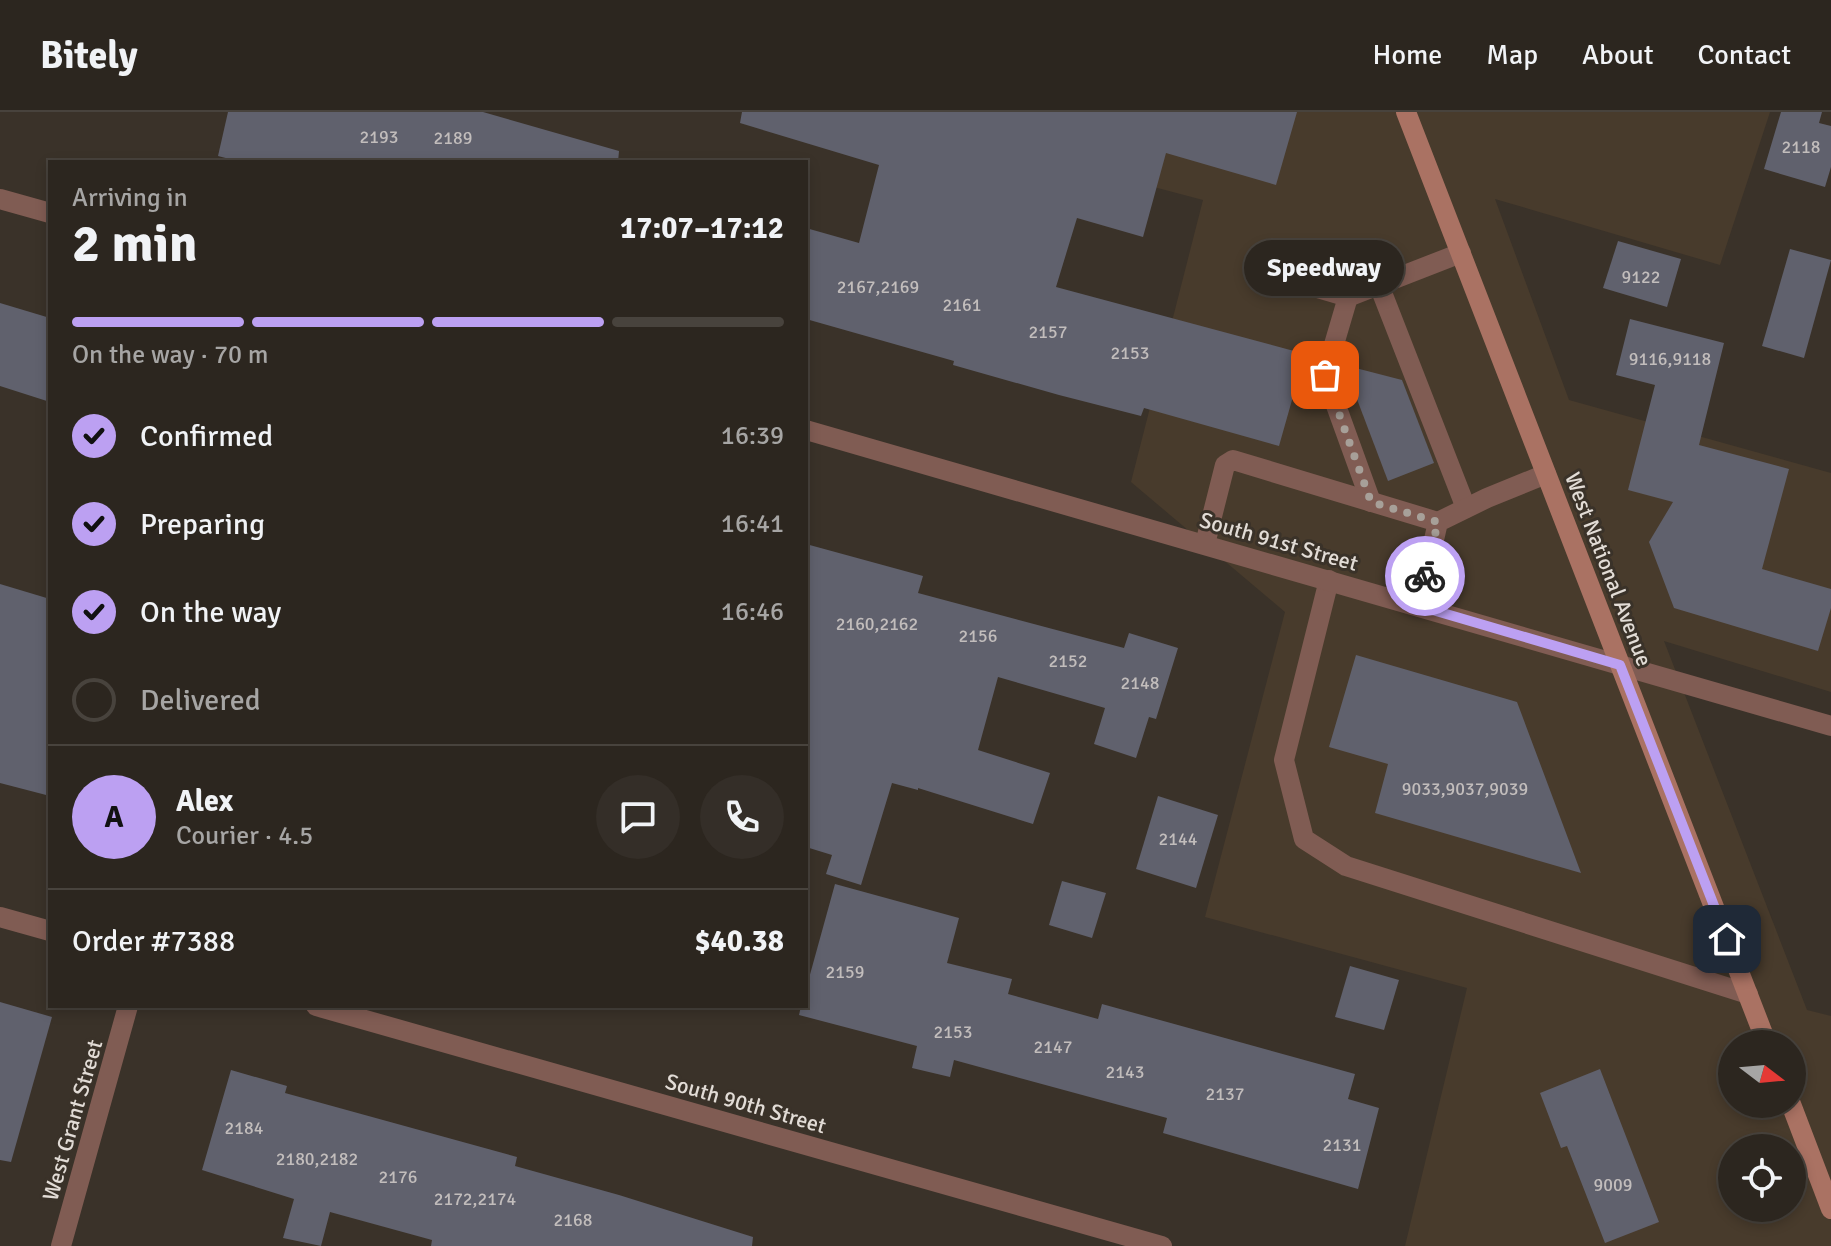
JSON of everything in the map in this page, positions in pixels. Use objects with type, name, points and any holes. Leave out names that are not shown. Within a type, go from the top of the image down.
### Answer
[{"type":"main road","name":"West National Avenue","points":[[1406,112],[1762,1030]]},
{"type":"main road","points":[[1796,1118],[1831,1209]]},
{"type":"street","points":[[0,199],[48,212]]},
{"type":"street","points":[[1260,271],[1348,297],[1461,253]]},
{"type":"street","points":[[1379,285],[1466,508]]},
{"type":"street","points":[[1348,297],[1325,375],[1371,502]]},
{"type":"street","name":"South 91st Street","points":[[808,431],[1831,726]]},
{"type":"street","points":[[1205,544],[1225,465],[1233,460],[1438,522],[1546,474]]},
{"type":"street","points":[[1419,606],[1438,522]]},
{"type":"street","points":[[1329,580],[1284,760],[1304,839],[1346,866],[1748,994]]},
{"type":"street","points":[[0,917],[48,930]]},
{"type":"street","name":"West Grant Street","points":[[61,1246],[127,1008]]},
{"type":"street","name":"South 90th Street","points":[[323,1008],[1162,1246]]},
{"type":"shaded area","points":[[964,112],[1770,112],[1720,265],[1495,199],[1569,400],[1831,473],[1831,692],[1664,641],[1807,1010],[1831,1016],[1831,1246],[1405,1246],[1467,988],[1205,917],[1285,612],[1131,482],[1203,200],[958,135]]},
{"type":"building","points":[[228,112],[483,112],[619,151],[618,160],[233,160],[218,156]]},
{"type":"building","points":[[742,112],[1297,112],[1276,185],[1166,153],[1143,237],[1077,218],[1056,287],[1305,354],[1279,446],[1144,408],[1141,416],[1059,395],[808,320],[808,229],[859,243],[879,165],[740,123]]},
{"type":"building","points":[[1781,112],[1822,112],[1819,123],[1831,126],[1831,167],[1825,187],[1764,169]]},
{"type":"building","points":[[1618,241],[1681,259],[1667,307],[1603,288]]},
{"type":"building","points":[[1790,249],[1831,260],[1804,358],[1762,346]]},
{"type":"building","points":[[0,303],[48,317],[48,401],[0,386]]},
{"type":"building","points":[[1630,319],[1724,343],[1699,445],[1789,469],[1762,569],[1831,589],[1831,608],[1818,651],[1674,608],[1649,542],[1673,502],[1628,490],[1655,385],[1616,375]]},
{"type":"building","points":[[1344,365],[1402,380],[1434,463],[1388,481]]},
{"type":"building","points":[[808,545],[923,576],[918,593],[1124,648],[1129,633],[1178,648],[1156,719],[1149,717],[1136,758],[1094,744],[1105,708],[998,677],[978,750],[1050,773],[1033,824],[918,788],[892,783],[861,885],[826,874],[832,855],[808,848]]},
{"type":"building","points":[[0,584],[48,598],[48,795],[0,783]]},
{"type":"building","points":[[1356,655],[1517,702],[1581,873],[1375,813],[1388,764],[1329,747]]},
{"type":"building","points":[[1158,796],[1218,815],[1196,888],[1136,869]]},
{"type":"building","points":[[1062,881],[1106,893],[1092,938],[1049,925]]},
{"type":"building","points":[[835,884],[959,918],[947,963],[1012,979],[1008,994],[1098,1019],[1102,1004],[1355,1074],[1348,1099],[1379,1108],[1358,1189],[1163,1133],[1167,1118],[954,1060],[950,1077],[912,1068],[917,1046],[799,1015],[801,1008],[808,1008],[808,982]]},
{"type":"building","points":[[1350,966],[1399,980],[1384,1030],[1335,1017]]},
{"type":"building","points":[[0,1002],[52,1017],[11,1162],[0,1160]]},
{"type":"building","points":[[1600,1069],[1659,1222],[1605,1243],[1567,1146],[1561,1148],[1540,1093]]},
{"type":"building","points":[[231,1070],[287,1086],[285,1093],[517,1157],[515,1166],[753,1237],[752,1246],[431,1246],[432,1240],[330,1212],[321,1246],[283,1238],[294,1199],[202,1170]]},
{"type":"way so far","points":[[1325,375],[1371,502],[1438,522],[1425,576]]},
{"type":"place","name":"Speedway","points":[[1325,375]]},
{"type":"route","points":[[1425,576],[1419,606],[1620,665],[1727,939]]}]
